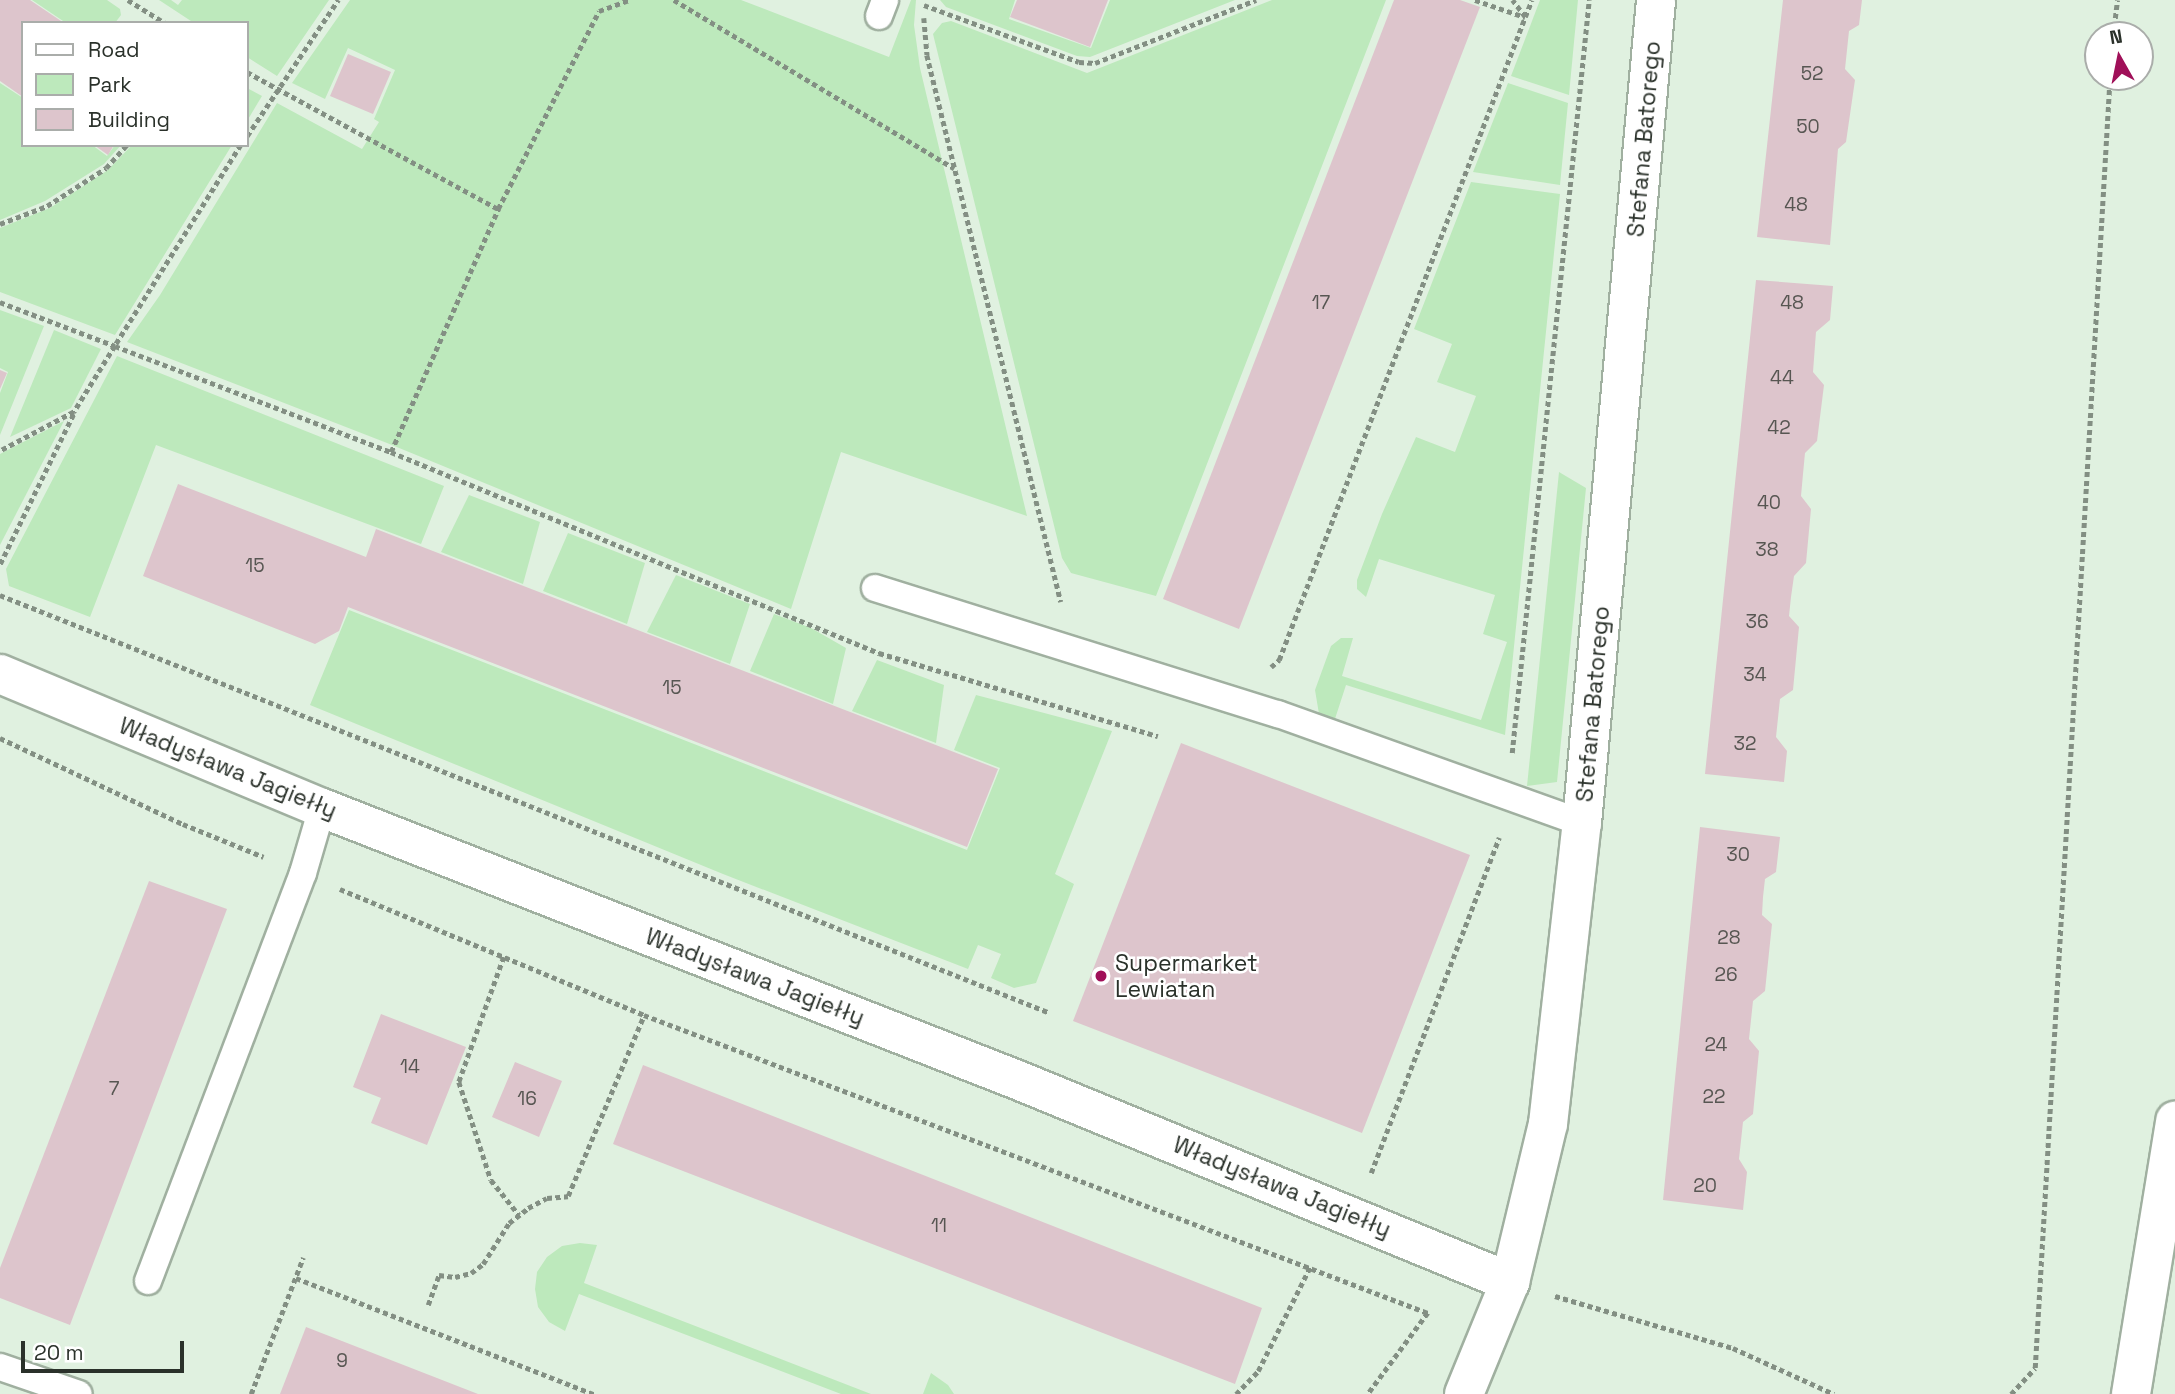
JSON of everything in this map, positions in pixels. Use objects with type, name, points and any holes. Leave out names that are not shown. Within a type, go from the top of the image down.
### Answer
[{"type":"street","name":"Stefana Batorego","points":[[1464,1394],[1510,1282],[1548,1124],[1582,823],[1656,0]]},
{"type":"street","name":"Władysława Jagiełły","points":[[0,674],[322,807],[1020,1081],[1510,1282]]},
{"type":"street","points":[[2132,1394],[2175,1121]]},
{"type":"lane","points":[[875,588],[1278,714],[1582,823]]},
{"type":"lane","points":[[148,1281],[303,873],[322,807]]},
{"type":"lane","points":[[0,1367],[79,1394]]},
{"type":"path","points":[[128,0],[162,21]]},
{"type":"path","points":[[248,134],[338,0]]},
{"type":"path","points":[[391,452],[498,209],[599,11],[629,0]]},
{"type":"path","points":[[674,0],[954,168]]},
{"type":"path","points":[[1073,649],[927,55],[924,2],[1079,62],[1095,63],[1256,0]]},
{"type":"path","points":[[1475,0],[1525,17]]},
{"type":"path","points":[[1512,0],[1525,17]]},
{"type":"path","points":[[1267,671],[1279,660],[1532,0]]},
{"type":"path","points":[[1354,1216],[1497,847],[1507,797],[1589,0]]},
{"type":"path","points":[[2115,21],[2117,0]]},
{"type":"path","points":[[248,73],[498,209]]},
{"type":"path","points":[[2011,1394],[2035,1368],[2109,91]]},
{"type":"path","points":[[0,224],[47,206],[106,168],[125,147]]},
{"type":"path","points":[[0,565],[74,412],[240,147]]},
{"type":"path","points":[[0,302],[391,452],[878,653],[1158,736]]},
{"type":"path","points":[[0,451],[74,412]]},
{"type":"path","points":[[0,595],[1048,1013]]},
{"type":"path","points":[[0,738],[183,824],[644,1015],[1428,1314],[1368,1394]]},
{"type":"path","points":[[504,957],[459,1082],[491,1180],[519,1215]]},
{"type":"path","points":[[428,1305],[439,1275],[455,1277],[471,1273],[483,1264],[509,1223],[519,1215],[547,1198],[568,1196],[644,1015]]},
{"type":"path","points":[[251,1394],[303,1258]]},
{"type":"path","points":[[1236,1394],[1258,1371],[1310,1267]]},
{"type":"path","points":[[296,1278],[594,1394]]},
{"type":"path","points":[[1510,1282],[1733,1349],[1834,1394]]},
{"type":"green space","points":[[32,0],[107,0],[120,9],[121,15],[116,21],[63,21]]},
{"type":"green space","points":[[159,0],[171,0],[178,5],[182,0],[329,0],[277,76],[248,58],[248,21],[191,21]]},
{"type":"green space","points":[[350,0],[741,0],[889,57],[911,0],[916,0],[914,25],[920,68],[1027,516],[841,452],[791,609],[387,443],[127,342],[160,295],[277,103],[362,149],[379,122],[374,119],[395,70],[348,48],[325,99],[292,83]]},
{"type":"green space","points":[[940,0],[1015,0],[1009,19],[1091,48],[1110,0],[1235,0],[1090,57],[1077,56],[946,7]]},
{"type":"green space","points":[[1272,0],[1386,0],[1156,596],[1071,573],[1062,558],[933,34],[942,23],[951,21],[1087,73]]},
{"type":"green space","points":[[1540,0],[1578,0],[1569,95],[1511,76]]},
{"type":"green space","points":[[0,83],[21,97],[21,147],[95,147],[107,156],[114,147],[119,147],[104,164],[45,201],[0,220]]},
{"type":"green space","points":[[1508,83],[1568,103],[1560,185],[1473,172]]},
{"type":"green space","points":[[248,89],[262,96],[248,119]]},
{"type":"green space","points":[[130,147],[231,147],[115,335],[0,292],[0,228],[50,208],[108,170]]},
{"type":"green space","points":[[1471,182],[1560,194],[1505,735],[1346,685],[1333,725],[1319,714],[1315,690],[1331,646],[1341,638],[1353,638],[1342,676],[1481,720],[1507,642],[1483,634],[1495,595],[1379,559],[1366,597],[1357,589],[1357,580],[1382,514],[1416,437],[1455,452],[1476,396],[1437,382],[1452,344],[1414,329]]},
{"type":"green space","points":[[0,310],[44,326],[0,435],[0,393],[8,372],[0,368]]},
{"type":"green space","points":[[54,330],[101,349],[71,408],[10,437]]},
{"type":"green space","points":[[117,356],[444,486],[421,544],[156,445],[90,617],[9,586],[6,569]]},
{"type":"green space","points":[[64,421],[0,545],[0,454]]},
{"type":"green space","points":[[1559,472],[1586,488],[1557,782],[1527,786]]},
{"type":"green space","points":[[469,495],[540,522],[523,584],[441,552]]},
{"type":"green space","points":[[568,533],[645,563],[627,624],[543,591]]},
{"type":"green space","points":[[676,575],[750,604],[730,664],[647,632]]},
{"type":"green space","points":[[349,610],[967,850],[1000,768],[954,750],[976,695],[1112,731],[1055,874],[1074,884],[1036,983],[1014,988],[991,978],[1001,954],[978,945],[968,969],[723,874],[310,705]]},
{"type":"green space","points":[[774,614],[811,628],[846,648],[833,704],[750,671]]},
{"type":"green space","points":[[877,660],[944,685],[936,743],[852,711]]},
{"type":"green space","points":[[580,1243],[597,1245],[584,1283],[871,1394],[841,1394],[579,1294],[565,1331],[549,1322],[538,1307],[535,1289],[537,1272],[547,1257],[562,1246]]},
{"type":"green space","points":[[931,1373],[948,1385],[954,1394],[923,1394]]},
{"type":"building","points":[[0,0],[30,0],[61,21],[21,21],[21,96],[0,81]]},
{"type":"building","points":[[1017,0],[1108,0],[1090,47],[1010,17]]},
{"type":"building","points":[[1394,0],[1460,0],[1480,7],[1239,629],[1163,599]]},
{"type":"building","points":[[1783,0],[1862,0],[1859,25],[1849,31],[1845,69],[1855,80],[1846,142],[1838,149],[1830,245],[1757,237]]},
{"type":"building","points":[[348,54],[391,72],[373,114],[330,96]]},
{"type":"building","points":[[97,147],[113,147],[108,155]]},
{"type":"building","points":[[1756,280],[1833,286],[1830,320],[1816,332],[1813,372],[1824,385],[1817,441],[1805,453],[1801,496],[1811,509],[1806,563],[1794,576],[1789,616],[1799,627],[1793,690],[1780,699],[1776,737],[1787,751],[1784,782],[1705,774]]},
{"type":"building","points":[[0,370],[7,373],[0,389]]},
{"type":"building","points":[[178,484],[366,557],[376,529],[998,769],[967,847],[348,607],[339,631],[315,644],[143,576]]},
{"type":"building","points":[[1181,743],[1470,855],[1362,1133],[1073,1021]]},
{"type":"building","points":[[1700,827],[1780,837],[1776,872],[1765,879],[1763,897],[1762,915],[1772,924],[1765,991],[1753,1001],[1749,1039],[1759,1051],[1753,1114],[1743,1122],[1739,1159],[1747,1172],[1743,1210],[1663,1200]]},
{"type":"building","points":[[149,881],[227,909],[70,1325],[0,1298],[0,1268]]},
{"type":"building","points":[[381,1014],[466,1047],[427,1145],[371,1123],[381,1098],[353,1087]]},
{"type":"building","points":[[515,1062],[562,1081],[539,1137],[492,1117]]},
{"type":"building","points":[[643,1065],[1262,1308],[1235,1384],[613,1144]]},
{"type":"building","points":[[306,1327],[478,1394],[280,1394]]},
{"type":"place","name":"Supermarket Lewiatan","points":[[1101,976]]}]
